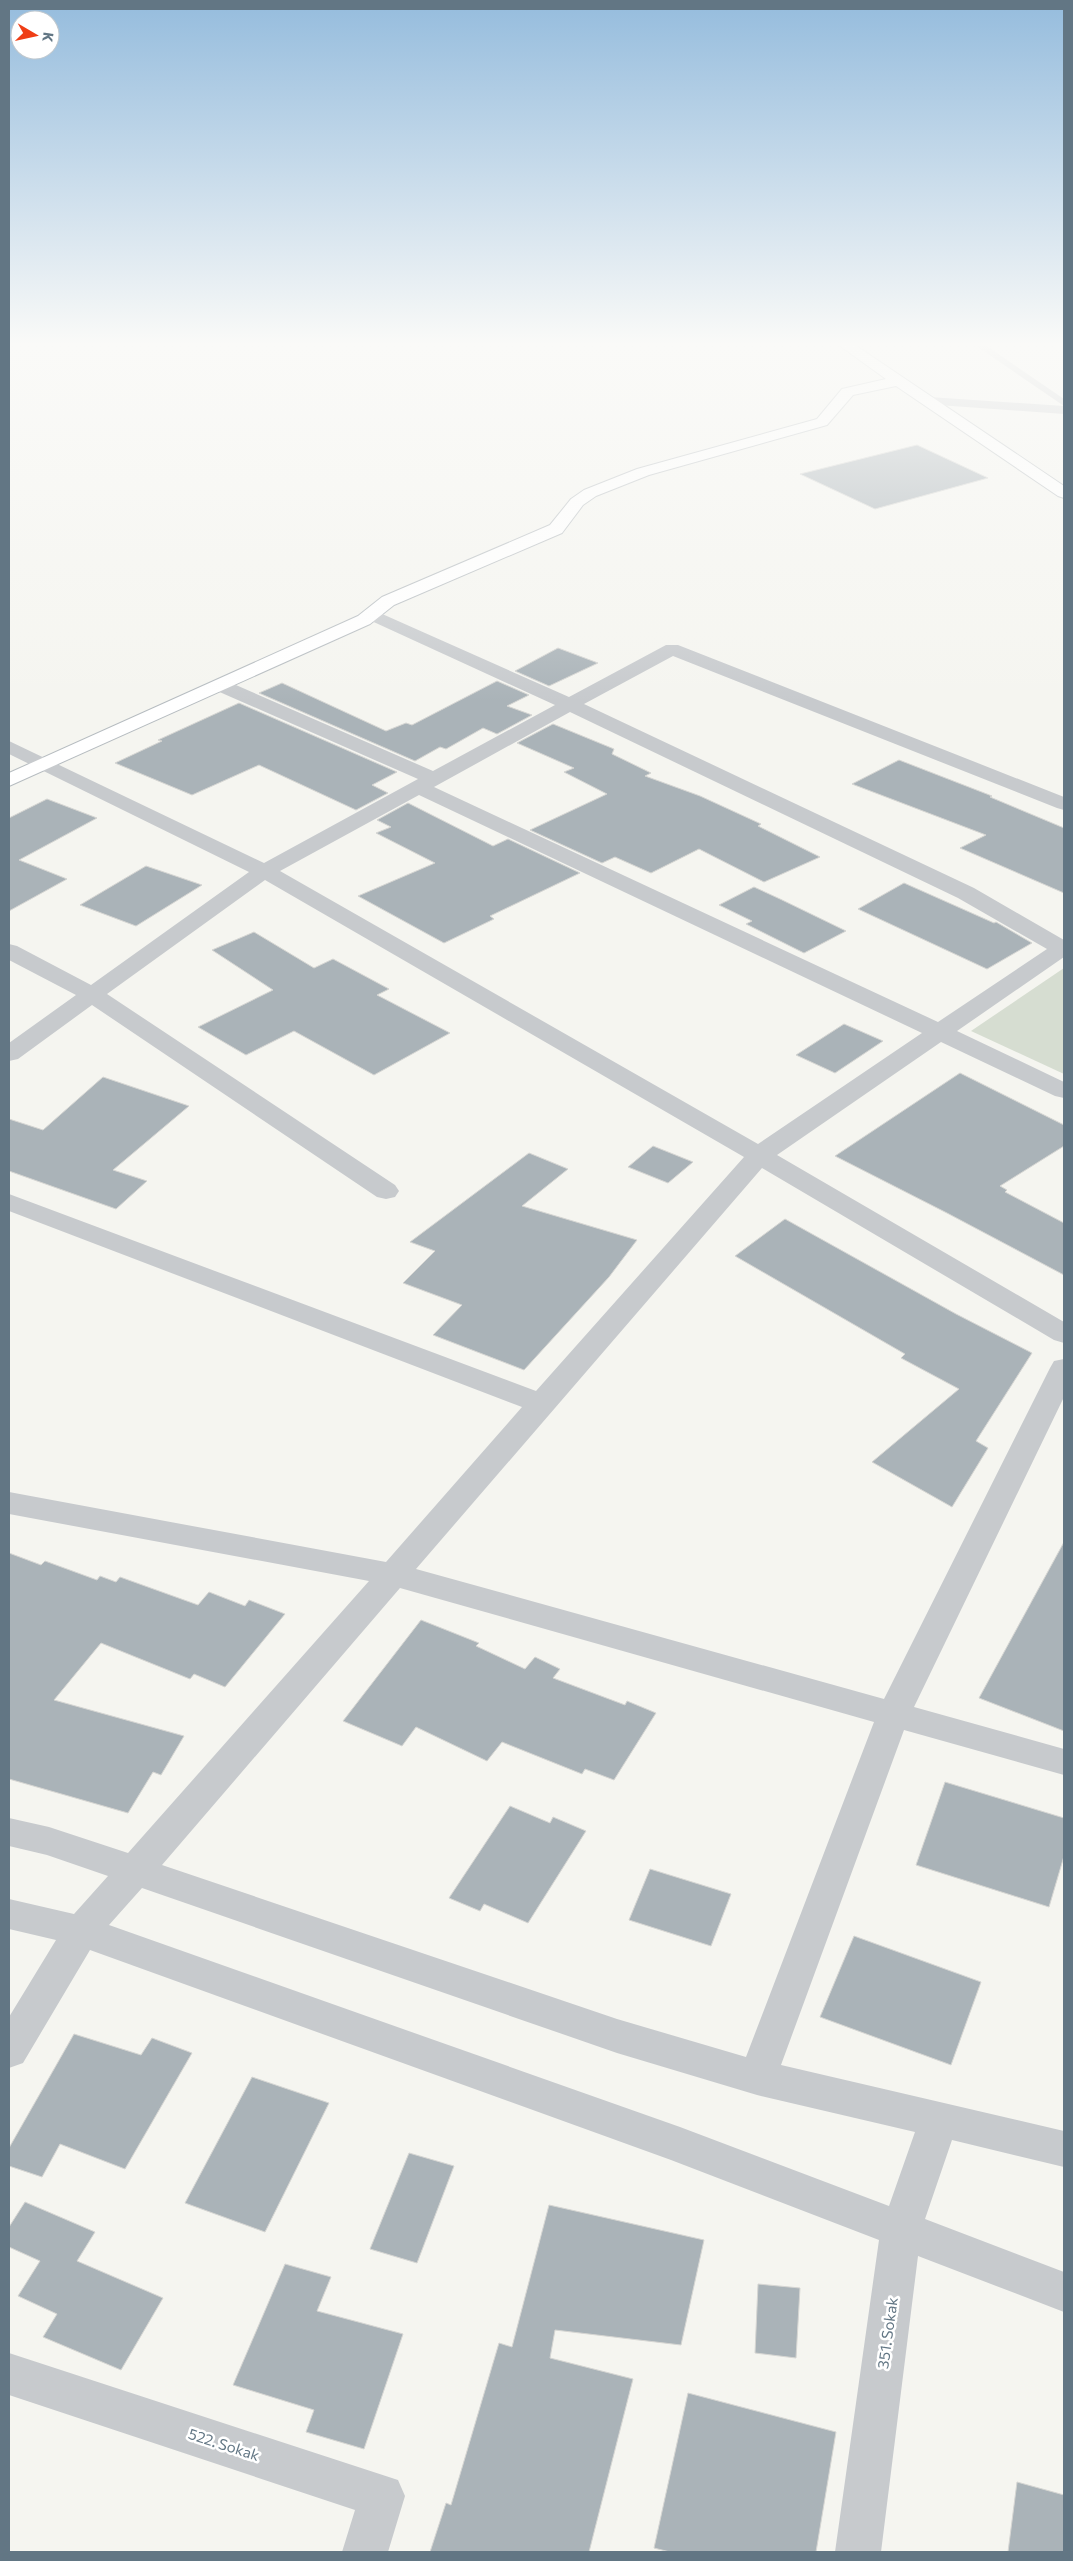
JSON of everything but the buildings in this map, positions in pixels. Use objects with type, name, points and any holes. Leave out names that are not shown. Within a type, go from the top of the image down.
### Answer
[{"type":"street","points":[[9,780],[222,686],[364,620],[388,601],[556,529],[578,502],[590,492],[643,472],[677,463]]},
{"type":"street","points":[[1019,463],[1064,493]]},
{"type":"street","points":[[9,2051],[82,1931],[759,1155],[1064,949],[966,893],[572,706],[371,614]]},
{"type":"street","points":[[9,1054],[264,872],[572,706],[672,649],[1064,804]]},
{"type":"street","points":[[222,686],[1064,1091]]},
{"type":"street","points":[[9,747],[264,872],[759,1155],[1064,1334]]},
{"type":"street","points":[[9,772],[44,763]]},
{"type":"street","points":[[9,951],[91,994],[386,1191]]},
{"type":"street","points":[[9,1202],[541,1404]]},
{"type":"street","points":[[757,2078],[893,1715],[1064,1368]]},
{"type":"street","points":[[9,1503],[392,1574],[1064,1762]]},
{"type":"street","points":[[9,1832],[49,1841],[554,2014],[622,2040],[757,2078],[1064,2149]]},
{"type":"street","points":[[9,1914],[82,1931],[670,2142],[1064,2292]]},
{"type":"street","name":"351. Sokak","points":[[858,2552],[901,2229],[939,2120]]},
{"type":"street","name":"522. Sokak","points":[[9,2374],[382,2496],[365,2552]]},
{"type":"shaded area","points":[[1064,968],[1064,1074],[971,1031]]}]
